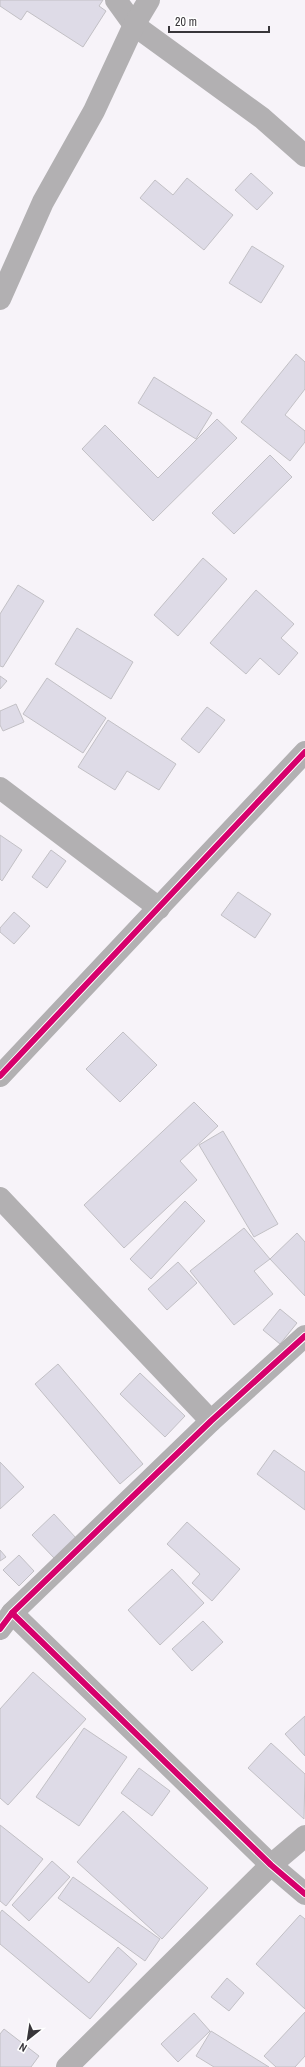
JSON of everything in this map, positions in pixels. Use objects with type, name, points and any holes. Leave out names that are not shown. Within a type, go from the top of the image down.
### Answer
[{"type":"street","points":[[116,0],[134,25],[262,118],[305,156]]},
{"type":"street","points":[[0,299],[44,202],[94,111],[134,25],[149,0]]},
{"type":"street","points":[[0,1076],[305,752]]},
{"type":"street","points":[[0,788],[159,908]]},
{"type":"street","points":[[0,1198],[211,1420]]},
{"type":"street","points":[[305,1336],[211,1420],[6,1621],[271,1865],[305,1894]]},
{"type":"street","points":[[67,2067],[271,1865],[305,1836]]},
{"type":"building","points":[[0,0],[103,0],[99,6],[106,11],[83,47],[27,11],[21,20],[0,6]]},
{"type":"building","points":[[251,173],[273,193],[257,210],[235,190]]},
{"type":"building","points":[[187,178],[233,215],[204,250],[140,198],[155,180],[173,195]]},
{"type":"building","points":[[252,246],[284,266],[261,303],[229,283]]},
{"type":"building","points":[[296,354],[305,362],[305,389],[285,415],[305,431],[305,442],[290,461],[241,422]]},
{"type":"building","points":[[154,377],[212,413],[196,439],[138,403]]},
{"type":"building","points":[[217,419],[237,438],[153,521],[82,449],[105,425],[158,478]]},
{"type":"building","points":[[270,455],[292,477],[234,534],[212,513]]},
{"type":"building","points":[[203,558],[227,579],[178,636],[154,615]]},
{"type":"building","points":[[18,585],[44,601],[3,667],[0,666],[0,614]]},
{"type":"building","points":[[256,590],[294,624],[281,638],[298,653],[279,675],[260,658],[246,674],[210,643]]},
{"type":"building","points":[[77,628],[133,662],[111,699],[55,664]]},
{"type":"building","points":[[0,676],[7,681],[0,689]]},
{"type":"building","points":[[47,678],[106,718],[83,753],[23,714]]},
{"type":"building","points":[[16,704],[24,722],[3,731],[0,725],[0,711]]},
{"type":"building","points":[[207,707],[225,720],[199,753],[181,739]]},
{"type":"building","points":[[108,720],[176,764],[159,790],[127,771],[115,790],[78,767]]},
{"type":"building","points":[[0,835],[22,850],[2,881],[0,879]]},
{"type":"building","points":[[51,850],[66,861],[47,888],[32,877]]},
{"type":"building","points":[[238,892],[271,914],[255,938],[221,915]]},
{"type":"building","points":[[14,912],[30,926],[14,944],[0,932],[0,928]]},
{"type":"building","points":[[123,1032],[157,1065],[120,1102],[86,1069]]},
{"type":"building","points":[[194,1102],[218,1126],[180,1161],[197,1180],[124,1248],[84,1205]]},
{"type":"building","points":[[223,1131],[278,1224],[254,1237],[199,1145]]},
{"type":"building","points":[[185,1201],[205,1221],[151,1279],[130,1259]]},
{"type":"building","points":[[244,1228],[270,1259],[254,1271],[273,1294],[234,1325],[190,1271]]},
{"type":"building","points":[[297,1233],[305,1242],[305,1296],[270,1259]]},
{"type":"building","points":[[178,1262],[197,1283],[167,1310],[148,1289]]},
{"type":"building","points":[[280,1309],[297,1323],[280,1344],[263,1330]]},
{"type":"building","points":[[58,1364],[143,1464],[120,1484],[35,1384]]},
{"type":"building","points":[[140,1373],[185,1416],[165,1437],[120,1394]]},
{"type":"building","points":[[274,1450],[305,1472],[305,1510],[257,1474]]},
{"type":"building","points":[[0,1462],[24,1487],[0,1509]]},
{"type":"building","points":[[54,1514],[76,1538],[55,1559],[32,1535]]},
{"type":"building","points":[[187,1522],[240,1569],[212,1601],[192,1583],[200,1574],[167,1544]]},
{"type":"building","points":[[0,1550],[6,1557],[0,1561]]},
{"type":"building","points":[[19,1555],[34,1571],[19,1586],[3,1570]]},
{"type":"building","points":[[172,1569],[204,1603],[160,1645],[128,1610]]},
{"type":"building","points":[[203,1621],[223,1642],[192,1671],[172,1649]]},
{"type":"building","points":[[33,1672],[86,1719],[8,1805],[0,1798],[0,1709]]},
{"type":"building","points":[[305,1716],[305,1756],[285,1734]]},
{"type":"building","points":[[84,1728],[127,1757],[79,1826],[36,1797]]},
{"type":"building","points":[[271,1743],[305,1774],[304,1819],[248,1768]]},
{"type":"building","points":[[139,1768],[170,1791],[152,1816],[121,1793]]},
{"type":"building","points":[[123,1811],[208,1888],[162,1939],[77,1862]]},
{"type":"building","points":[[0,1825],[43,1859],[6,1906],[0,1901]]},
{"type":"building","points":[[52,1861],[70,1877],[29,1921],[12,1905]]},
{"type":"building","points":[[73,1877],[160,1939],[145,1961],[58,1898]]},
{"type":"building","points":[[2,1910],[89,1983],[118,1947],[137,1964],[90,2019],[0,1944],[0,1913]]},
{"type":"building","points":[[300,1915],[305,1919],[305,2009],[256,1964]]},
{"type":"building","points":[[227,1978],[244,1993],[229,2011],[211,1997]]},
{"type":"building","points":[[305,2012],[305,2056],[295,2067],[276,2067],[264,2056]]},
{"type":"building","points":[[194,2013],[210,2031],[178,2062],[161,2044]]},
{"type":"building","points":[[4,2029],[39,2056],[31,2067],[0,2067],[0,2034]]},
{"type":"building","points":[[211,2031],[269,2067],[214,2067],[196,2056]]},
{"type":"cycle path","points":[[0,1076],[305,752]]},
{"type":"cycle path","points":[[0,1629],[12,1613],[211,1421],[305,1336]]},
{"type":"cycle path","points":[[12,1613],[271,1865],[305,1894]]}]
